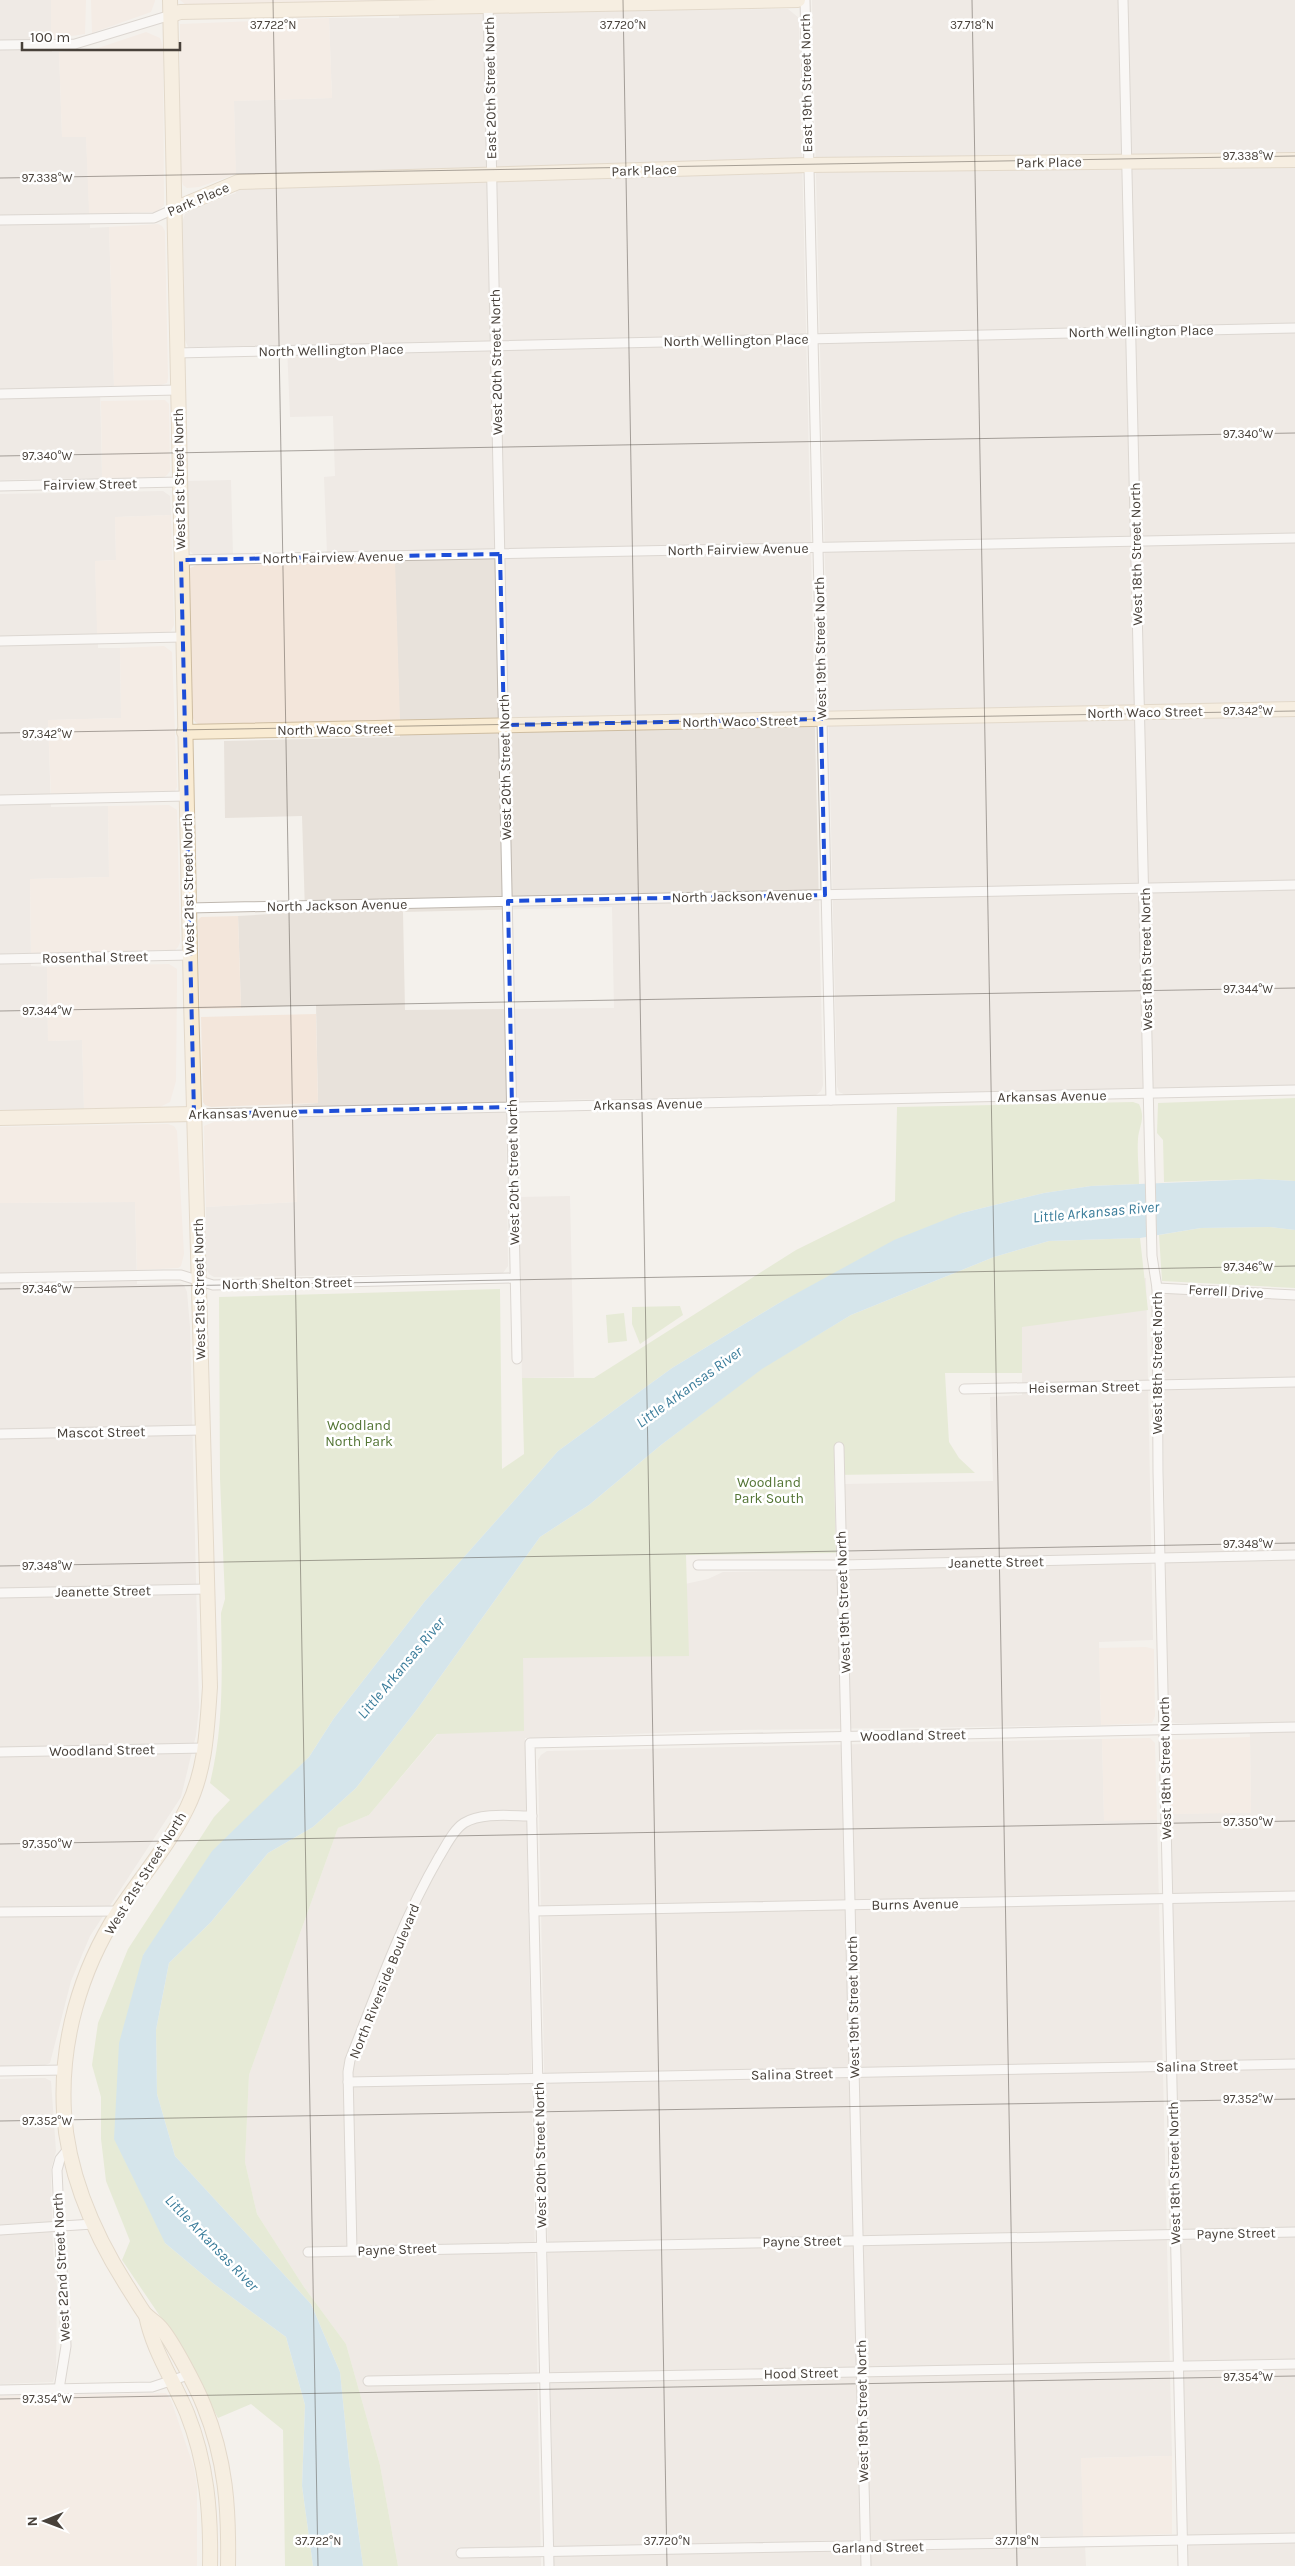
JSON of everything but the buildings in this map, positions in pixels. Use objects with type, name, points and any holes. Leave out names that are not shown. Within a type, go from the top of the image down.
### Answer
[{"type":"street","name":"West 21st Street North","points":[[170,0],[184,732],[210,1686],[200,1775],[187,1807],[169,1840],[119,1910],[88,1969],[74,2010],[67,2044],[64,2113],[69,2148],[78,2184],[102,2244],[146,2315],[161,2328],[204,2405],[221,2462],[227,2491],[228,2566]]},
{"type":"street","points":[[0,45],[75,44],[183,12],[488,3],[798,0]]},
{"type":"street","name":"East 19th Street North","points":[[805,0],[808,165]]},
{"type":"street","name":"West 18th Street North","points":[[1123,0],[1152,1256],[1157,1288],[1156,1385],[1183,2566]]},
{"type":"street","name":"East 20th Street North","points":[[488,3],[492,175]]},
{"type":"street","name":"Park Place","points":[[0,220],[154,218],[238,182],[808,165],[1295,160]]},
{"type":"street","name":"West 19th Street North","points":[[808,165],[831,1100]]},
{"type":"street","name":"West 20th Street North","points":[[492,175],[517,1359]]},
{"type":"street","name":"North Wellington Place","points":[[176,353],[1295,328]]},
{"type":"street","points":[[0,394],[177,390]]},
{"type":"street","name":"Fairview Street","points":[[0,486],[179,482]]},
{"type":"street","name":"North Fairview Avenue","points":[[181,560],[1295,538]]},
{"type":"street","points":[[0,641],[182,637]]},
{"type":"street","name":"North Waco Street","points":[[184,732],[1295,709]]},
{"type":"street","points":[[0,800],[186,796]]},
{"type":"street","name":"North Jackson Avenue","points":[[189,908],[1295,885]]},
{"type":"street","name":"Rosenthal Street","points":[[0,959],[190,955]]},
{"type":"street","name":"Arkansas Avenue","points":[[0,1118],[1295,1090]]},
{"type":"street","name":"North Shelton Street","points":[[0,1278],[181,1275],[213,1285],[516,1278]]},
{"type":"street","name":"Ferrell Drive","points":[[1157,1288],[1295,1295]]},
{"type":"street","name":"Heiserman Street","points":[[964,1389],[1295,1382]]},
{"type":"street","name":"Mascot Street","points":[[0,1434],[202,1430]]},
{"type":"street","name":"West 19th Street North","points":[[839,1447],[866,2566]]},
{"type":"street","name":"Jeanette Street","points":[[698,1565],[842,1565],[1295,1555]]},
{"type":"street","name":"Jeanette Street","points":[[0,1593],[207,1589]]},
{"type":"street","name":"Woodland Street","points":[[530,1743],[1295,1727]]},
{"type":"street","name":"West 20th Street North","points":[[530,1743],[549,2566]]},
{"type":"street","name":"Woodland Street","points":[[0,1752],[204,1748]]},
{"type":"street","name":"North Riverside Boulevard","points":[[352,2250],[348,2082],[350,2060],[401,1930],[446,1847],[464,1824],[476,1819],[532,1816]]},
{"type":"street","name":"Burns Avenue","points":[[534,1911],[1295,1896]]},
{"type":"street","points":[[0,1912],[119,1910]]},
{"type":"street","name":"Salina Street","points":[[348,2082],[1295,2064]]},
{"type":"street","points":[[0,2071],[65,2070]]},
{"type":"street","name":"West 22nd Street North","points":[[60,2389],[66,2346],[57,2170],[60,2159],[69,2148]]},
{"type":"street","points":[[0,2230],[59,2228],[94,2224]]},
{"type":"street","name":"Payne Street","points":[[308,2252],[1295,2232]]},
{"type":"street","name":"West 21st Street North","points":[[146,2315],[150,2338],[187,2412],[206,2480],[210,2516],[210,2566]]},
{"type":"street","name":"Hood Street","points":[[368,2381],[1295,2364]]},
{"type":"street","points":[[0,2390],[152,2387],[172,2382],[188,2375]]},
{"type":"street","name":"Garland Street","points":[[461,2553],[1295,2538]]},
{"type":"highlighted area","points":[[500,554],[504,725],[821,719],[825,895],[508,901],[512,1107],[194,1114],[181,560]]},
{"type":"shaded area","points":[[0,0],[51,0],[52,52],[59,52],[62,137],[86,136],[90,228],[109,227],[114,387],[100,388],[102,478],[0,480]]},
{"type":"shaded area","points":[[51,0],[86,0],[85,34],[51,39]]},
{"type":"shaded area","points":[[91,0],[155,1],[151,12],[92,33]]},
{"type":"shaded area","points":[[180,0],[399,0],[399,2],[186,5]]},
{"type":"shaded area","points":[[399,0],[695,0],[694,10],[788,9],[799,18],[823,1085],[821,1091],[816,1095],[506,1101],[508,1266],[503,1273],[214,1277],[209,1274],[206,1267],[206,1207],[297,1202],[293,1105],[318,1103],[316,1005],[241,1008],[238,916],[305,912],[302,816],[225,818],[224,741],[400,737],[394,551],[327,553],[324,477],[335,476],[333,416],[290,417],[287,346],[188,347],[185,340],[182,223],[185,214],[236,193],[234,101],[332,98],[329,18],[399,18]],"holes":[[[612,907],[614,1008],[405,1010],[403,912]]]},
{"type":"shaded area","points":[[812,0],[1295,0],[1295,1085],[846,1095],[839,1092],[837,1086]]},
{"type":"shaded area","points":[[329,18],[332,98],[234,101],[236,174],[199,187],[187,188],[183,185],[180,174],[180,24]]},
{"type":"shaded area","points":[[146,32],[160,38],[163,47],[164,205],[157,212],[89,214],[86,137],[62,137],[59,52],[92,50]]},
{"type":"shaded area","points":[[158,224],[165,231],[167,383],[161,385],[114,387],[109,227]]},
{"type":"shaded area","points":[[165,400],[169,404],[170,471],[167,475],[164,477],[102,478],[101,401]]},
{"type":"shaded area","points":[[231,480],[233,556],[194,555],[190,551],[189,544],[187,481]]},
{"type":"shaded area","points":[[163,491],[170,496],[171,515],[115,517],[116,560],[95,561],[98,648],[120,648],[121,718],[48,720],[51,807],[108,806],[109,877],[30,879],[31,966],[47,967],[48,1041],[82,1040],[84,1109],[0,1111],[0,494]]},
{"type":"shaded area","points":[[171,515],[174,625],[171,631],[167,633],[97,636],[95,561],[116,560],[115,517]]},
{"type":"shaded area","points":[[395,562],[400,722],[201,726],[195,722],[191,715],[188,577],[190,568],[197,565]]},
{"type":"shaded area","points":[[164,646],[172,652],[177,787],[175,791],[51,796],[48,720],[121,718],[120,648]]},
{"type":"shaded area","points":[[169,805],[177,810],[180,942],[178,947],[175,950],[31,954],[30,879],[109,877],[108,806]]},
{"type":"shaded area","points":[[238,916],[241,1008],[200,1009],[198,920],[201,917]]},
{"type":"shaded area","points":[[169,964],[177,969],[176,1081],[170,1102],[160,1107],[84,1109],[82,1040],[48,1041],[47,967]]},
{"type":"shaded area","points":[[316,1014],[318,1103],[211,1107],[205,1105],[203,1102],[201,1017]]},
{"type":"shaded area","points":[[294,1120],[297,1202],[206,1207],[204,1126],[214,1122]]},
{"type":"shaded area","points":[[168,1124],[174,1126],[177,1131],[184,1254],[181,1266],[178,1268],[137,1270],[135,1202],[0,1203],[0,1127]]},
{"type":"shaded area","points":[[570,1196],[574,1377],[522,1378],[519,1197]]},
{"type":"shaded area","points":[[135,1202],[137,1284],[179,1283],[184,1285],[187,1292],[190,1327],[199,1707],[196,1735],[181,1797],[90,1936],[71,1981],[50,2063],[45,2065],[0,2066],[0,1203]]},
{"type":"shaded area","points":[[1146,1278],[1153,1640],[1099,1642],[1101,1725],[736,1730],[525,1738],[541,2566],[398,2566],[380,2465],[346,2344],[304,2287],[257,2214],[245,2162],[249,2075],[338,1828],[369,1815],[480,1684],[516,1658],[685,1584],[708,1579],[723,1572],[847,1570],[845,1484],[993,1481],[990,1397],[1022,1395],[1022,1304],[1092,1283]]},
{"type":"shaded area","points":[[1165,1294],[1295,1300],[1295,2566],[1188,2566],[1171,1814],[1251,1812],[1250,1737],[1249,1723],[1176,1723],[1170,1722],[1168,1718],[1161,1299]]},
{"type":"shaded area","points":[[1146,1647],[1154,1649],[1155,1716],[1152,1723],[1101,1725],[1099,1648]]},
{"type":"shaded area","points":[[1250,1737],[1251,1813],[1171,1814],[1171,1740]]},
{"type":"shaded area","points":[[1150,1738],[1155,1743],[1157,1820],[1104,1821],[1102,1739]]},
{"type":"shaded area","points":[[1102,1739],[1104,1820],[1157,1820],[1172,2456],[1081,2458],[1086,2566],[554,2566],[538,1760],[541,1755],[547,1751]]},
{"type":"shaded area","points":[[45,2078],[51,2081],[56,2151],[51,2169],[53,2250],[57,2286],[56,2372],[53,2382],[0,2384],[0,2079]]},
{"type":"shaded area","points":[[166,2393],[171,2400],[194,2468],[197,2487],[197,2566],[0,2566],[0,2396]]},
{"type":"shaded area","points":[[1172,2456],[1172,2534],[1083,2537],[1081,2458]]},
{"type":"green space","points":[[1295,1098],[1295,1181],[1259,1179],[1164,1182],[1163,1140],[1157,1133],[1158,1103]]},
{"type":"green space","name":"Woodland North Park","points":[[1133,1102],[1139,1104],[1142,1114],[1138,1145],[1139,1184],[1091,1186],[1044,1193],[962,1213],[779,1303],[672,1368],[558,1451],[425,1601],[334,1718],[309,1757],[281,1786],[143,1955],[165,2243],[214,2284],[286,2337],[305,2405],[302,2486],[313,2566],[285,2566],[283,2430],[251,2404],[218,2418],[168,2328],[122,2260],[130,2241],[106,2181],[101,2139],[101,2097],[92,2065],[98,2023],[128,1949],[214,1817],[230,1800],[210,1783],[215,1761],[220,1719],[222,1677],[221,1613],[225,1599],[220,1479],[219,1297],[500,1289],[502,1469],[524,1454],[522,1378],[594,1378],[796,1250],[895,1201],[897,1107]]},
{"type":"green space","points":[[1270,1227],[1295,1230],[1295,1288],[1162,1281],[1159,1235],[1201,1228]]},
{"type":"green space","name":"Woodland Park South","points":[[1140,1238],[1148,1310],[1022,1327],[1022,1373],[945,1373],[949,1442],[959,1458],[975,1473],[834,1475],[836,1553],[686,1555],[689,1656],[523,1658],[524,1731],[437,1734],[369,1815],[338,1828],[249,2075],[245,2162],[257,2214],[304,2287],[346,2344],[380,2465],[398,2566],[363,2566],[349,2461],[340,2372],[311,2304],[175,2156],[157,2094],[156,2030],[169,1963],[211,1922],[268,1853],[313,1827],[356,1788],[418,1708],[540,1537],[589,1505],[661,1445],[762,1368],[851,1315],[994,1257],[1049,1241]]},
{"type":"green space","points":[[680,1306],[683,1315],[640,1344],[632,1324],[632,1307]]},
{"type":"green space","points":[[624,1313],[627,1341],[608,1343],[606,1315]]},
{"type":"water","name":"Little Arkansas River","points":[[1259,1179],[1295,1181],[1295,1230],[1270,1227],[1201,1228],[1140,1238],[1049,1241],[994,1257],[851,1315],[762,1369],[661,1445],[589,1505],[540,1537],[418,1708],[356,1788],[313,1827],[268,1853],[211,1922],[169,1963],[156,2030],[157,2094],[175,2156],[311,2304],[340,2372],[349,2461],[363,2566],[313,2566],[302,2486],[305,2405],[286,2337],[214,2284],[165,2243],[114,2139],[119,2043],[143,1955],[212,1851],[309,1757],[334,1718],[425,1601],[558,1451],[672,1368],[779,1303],[894,1240],[962,1213],[1044,1193],[1091,1186]]}]
